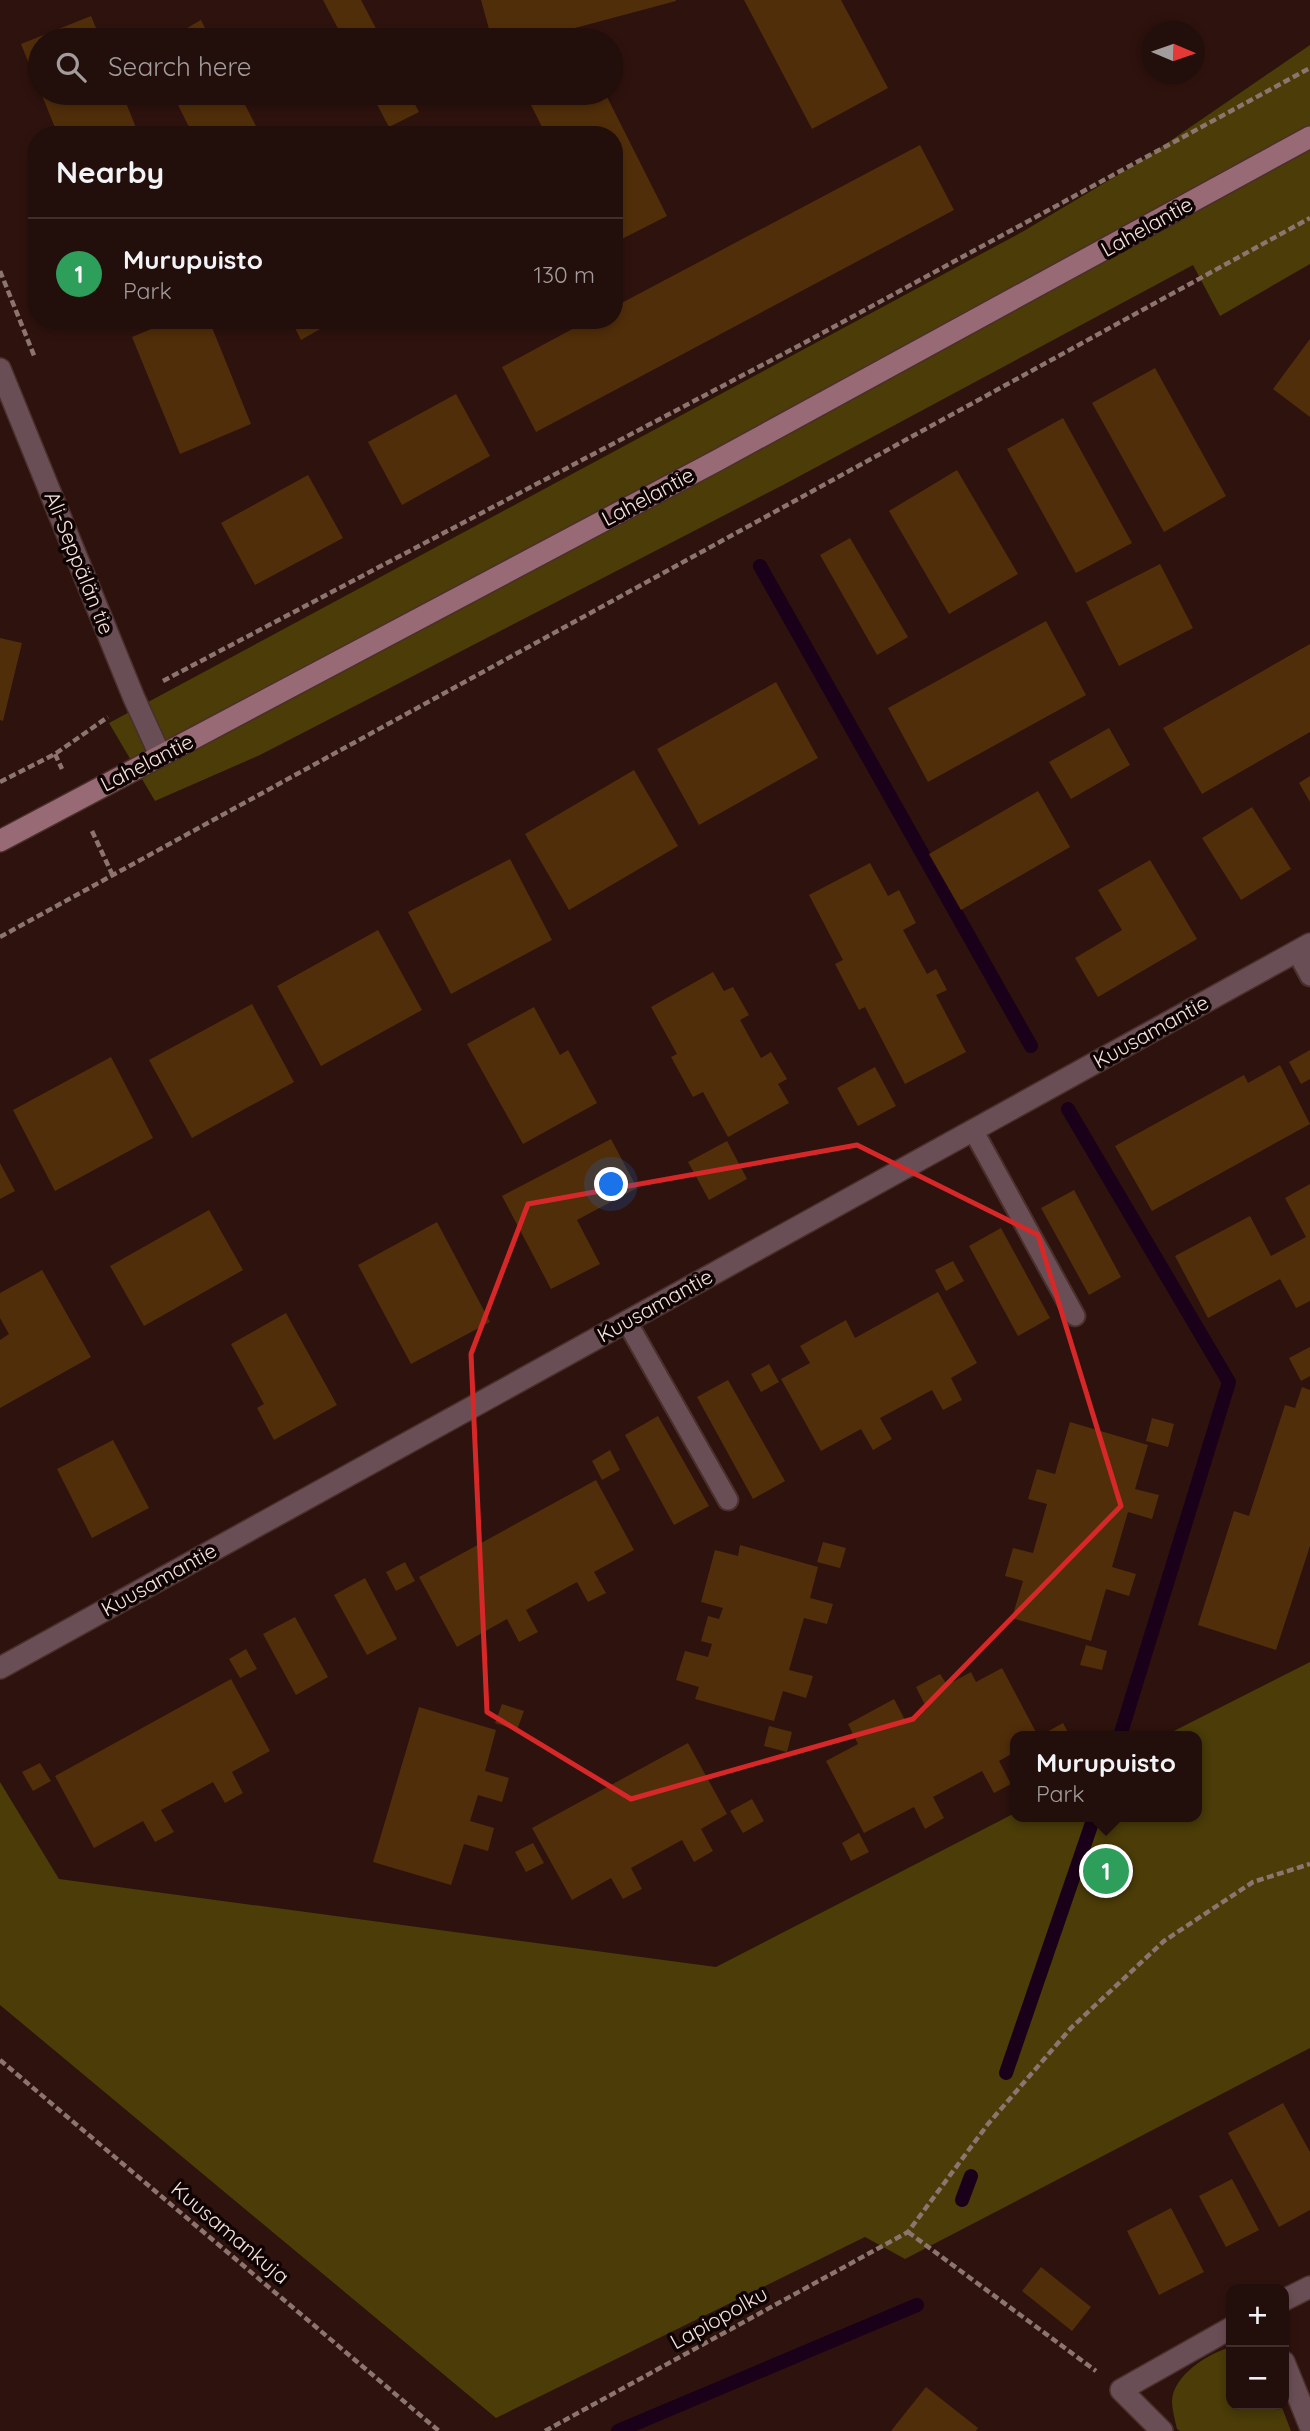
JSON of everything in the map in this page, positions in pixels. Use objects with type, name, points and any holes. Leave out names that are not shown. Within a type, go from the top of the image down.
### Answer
[{"type":"main road","name":"Lahelantie","points":[[0,841],[718,460],[1301,141],[1310,129]]},
{"type":"street","name":"Ali-Seppälän tie","points":[[0,369],[134,698],[160,755]]},
{"type":"street","name":"Kuusamantie","points":[[0,1668],[1304,948]]},
{"type":"street","points":[[1289,2298],[1310,2287]]},
{"type":"street","points":[[1162,2431],[1121,2390],[1226,2331]]},
{"type":"street","points":[[1289,2374],[1310,2426]]},
{"type":"lane","points":[[1304,948],[1310,976]]},
{"type":"lane","points":[[973,1130],[1075,1316]]},
{"type":"lane","points":[[627,1322],[728,1500]]},
{"type":"path","points":[[0,782],[55,754],[134,698],[180,670],[804,342],[1310,68]]},
{"type":"path","points":[[0,937],[1310,218]]},
{"type":"path","points":[[1121,2390],[908,2232],[988,2124],[1071,2028],[1164,1941],[1253,1882],[1310,1864]]},
{"type":"path","name":"Kuusamankuja","points":[[0,2060],[439,2431]]},
{"type":"path","name":"Lapiopolku","points":[[545,2431],[908,2232]]},
{"type":"highlighted area","points":[[857,1145],[1038,1235],[1121,1506],[913,1719],[631,1799],[487,1712],[471,1354],[528,1204]]},
{"type":"shaded area","points":[[1310,45],[1310,264],[1220,316],[1193,265],[783,485],[260,755],[155,801],[109,723],[1022,232],[1138,163]]},
{"type":"shaded area","points":[[1310,1662],[1310,2048],[905,2259],[865,2237],[496,2418],[0,2005],[0,1782],[59,1879],[716,1967],[1010,1816],[1010,1822],[1202,1822],[1202,1731],[1174,1731]]},
{"type":"shaded area","points":[[1226,2349],[1226,2410],[1283,2410],[1291,2431],[1177,2429],[1172,2401],[1174,2391],[1185,2374],[1213,2354]]},
{"type":"building","points":[[323,0],[361,0],[376,28],[338,28]]},
{"type":"building","points":[[481,0],[676,0],[575,28],[489,28]]},
{"type":"building","points":[[744,0],[841,0],[888,88],[812,129]]},
{"type":"building","points":[[91,16],[96,28],[61,28]]},
{"type":"building","points":[[201,20],[205,28],[187,28]]},
{"type":"building","points":[[28,41],[28,61],[21,44]]},
{"type":"building","points":[[46,105],[127,105],[135,126],[54,126]]},
{"type":"building","points":[[178,105],[245,105],[256,126],[188,126]]},
{"type":"building","points":[[377,105],[415,105],[419,112],[388,126]]},
{"type":"building","points":[[531,105],[611,105],[622,126],[542,126]]},
{"type":"building","points":[[623,129],[667,216],[623,238]]},
{"type":"building","points":[[920,145],[954,210],[536,432],[502,367],[572,329],[623,329],[623,302]]},
{"type":"building","points":[[151,329],[213,329],[251,424],[180,454],[132,337]]},
{"type":"building","points":[[296,329],[320,329],[301,340]]},
{"type":"building","points":[[1310,339],[1310,417],[1273,389]]},
{"type":"building","points":[[1155,368],[1226,496],[1164,532],[1092,403]]},
{"type":"building","points":[[456,394],[490,456],[402,505],[368,442]]},
{"type":"building","points":[[1063,418],[1132,543],[1076,573],[1007,449]]},
{"type":"building","points":[[957,470],[1018,574],[949,614],[889,511]]},
{"type":"building","points":[[308,475],[343,538],[255,585],[221,523]]},
{"type":"building","points":[[850,538],[908,637],[877,655],[820,555]]},
{"type":"building","points":[[1160,564],[1193,628],[1119,666],[1086,602]]},
{"type":"building","points":[[1046,621],[1086,695],[928,782],[888,708]]},
{"type":"building","points":[[0,638],[22,643],[3,721],[0,720]]},
{"type":"building","points":[[1310,644],[1310,732],[1202,794],[1163,728]]},
{"type":"building","points":[[776,682],[818,758],[699,825],[657,749]]},
{"type":"building","points":[[1109,728],[1130,765],[1071,799],[1049,762]]},
{"type":"building","points":[[634,770],[678,846],[569,910],[525,834]]},
{"type":"building","points":[[1310,776],[1310,802],[1299,783]]},
{"type":"building","points":[[1038,791],[1070,847],[961,910],[929,854]]},
{"type":"building","points":[[1252,807],[1291,869],[1241,900],[1202,838]]},
{"type":"building","points":[[510,859],[552,940],[451,994],[408,912]]},
{"type":"building","points":[[1150,860],[1197,939],[1098,997],[1075,958],[1122,930],[1098,890]]},
{"type":"building","points":[[870,863],[888,896],[899,890],[916,923],[903,930],[927,974],[936,969],[947,990],[936,995],[966,1052],[905,1084],[865,1007],[859,1010],[835,964],[843,960],[809,895]]},
{"type":"building","points":[[378,930],[422,1010],[321,1066],[277,986]]},
{"type":"building","points":[[713,972],[724,991],[733,987],[749,1015],[740,1020],[761,1058],[771,1052],[787,1079],[778,1084],[789,1103],[728,1137],[703,1092],[693,1097],[671,1057],[677,1054],[651,1007]]},
{"type":"building","points":[[252,1004],[294,1082],[192,1138],[149,1060]]},
{"type":"building","points":[[534,1007],[560,1055],[568,1050],[597,1103],[523,1144],[467,1044]]},
{"type":"building","points":[[1310,1050],[1310,1079],[1301,1084],[1289,1062]]},
{"type":"building","points":[[111,1057],[153,1138],[55,1191],[13,1110]]},
{"type":"building","points":[[1280,1065],[1310,1124],[1152,1211],[1115,1146],[1244,1075],[1248,1083]]},
{"type":"building","points":[[875,1067],[896,1106],[858,1126],[837,1088]]},
{"type":"building","points":[[611,1139],[637,1188],[577,1220],[600,1264],[551,1289],[502,1196]]},
{"type":"building","points":[[727,1141],[747,1179],[709,1200],[688,1162]]},
{"type":"building","points":[[0,1163],[15,1191],[0,1199]]},
{"type":"building","points":[[1310,1184],[1310,1301],[1296,1308],[1280,1279],[1208,1318],[1175,1256],[1250,1216],[1271,1256],[1306,1237],[1285,1198]]},
{"type":"building","points":[[1074,1190],[1121,1277],[1089,1295],[1041,1208]]},
{"type":"building","points":[[209,1210],[243,1270],[144,1326],[110,1266]]},
{"type":"building","points":[[437,1222],[490,1322],[411,1364],[358,1265]]},
{"type":"building","points":[[1001,1228],[1050,1318],[1018,1336],[969,1246]]},
{"type":"building","points":[[953,1261],[964,1281],[946,1291],[935,1270]]},
{"type":"building","points":[[42,1270],[91,1357],[0,1408],[0,1340],[9,1334],[0,1318],[0,1293]]},
{"type":"building","points":[[938,1292],[977,1363],[951,1378],[962,1400],[943,1410],[932,1390],[880,1418],[892,1439],[873,1450],[861,1429],[821,1451],[781,1379],[810,1363],[800,1346],[846,1320],[855,1338]]},
{"type":"building","points":[[286,1313],[337,1405],[274,1440],[257,1408],[264,1404],[231,1344]]},
{"type":"building","points":[[1310,1347],[1310,1376],[1301,1381],[1289,1358]]},
{"type":"building","points":[[769,1364],[779,1382],[761,1392],[751,1374]]},
{"type":"building","points":[[728,1380],[785,1481],[753,1499],[697,1397]]},
{"type":"building","points":[[1302,1387],[1310,1390],[1310,1546],[1276,1650],[1198,1625],[1234,1511],[1249,1516],[1285,1405],[1295,1408]]},
{"type":"building","points":[[658,1416],[709,1506],[674,1525],[625,1435]]},
{"type":"building","points":[[1152,1418],[1174,1424],[1168,1447],[1146,1441]]},
{"type":"building","points":[[1070,1422],[1148,1445],[1135,1489],[1159,1495],[1152,1519],[1128,1512],[1112,1567],[1136,1574],[1129,1596],[1106,1589],[1091,1641],[1012,1618],[1023,1581],[1005,1576],[1013,1548],[1033,1553],[1047,1504],[1028,1499],[1037,1469],[1055,1474]]},
{"type":"building","points":[[113,1440],[149,1508],[92,1538],[57,1469]]},
{"type":"building","points":[[610,1450],[620,1470],[602,1480],[592,1461]]},
{"type":"building","points":[[596,1480],[634,1550],[594,1572],[606,1593],[588,1602],[577,1582],[526,1610],[538,1632],[519,1642],[507,1619],[457,1647],[419,1577]]},
{"type":"building","points":[[823,1542],[846,1548],[840,1568],[817,1562]]},
{"type":"building","points":[[740,1545],[818,1567],[810,1598],[833,1604],[827,1624],[804,1618],[789,1670],[813,1676],[806,1698],[783,1691],[774,1721],[695,1699],[699,1687],[676,1680],[685,1651],[708,1657],[712,1644],[701,1641],[708,1616],[719,1619],[723,1608],[701,1602],[715,1550],[738,1556]]},
{"type":"building","points":[[405,1562],[415,1581],[396,1591],[386,1572]]},
{"type":"building","points":[[365,1578],[397,1639],[367,1655],[334,1595]]},
{"type":"building","points":[[295,1617],[328,1677],[296,1695],[263,1634]]},
{"type":"building","points":[[1086,1645],[1107,1651],[1102,1670],[1080,1665]]},
{"type":"building","points":[[246,1649],[257,1669],[240,1678],[229,1659]]},
{"type":"building","points":[[1002,1668],[1035,1731],[1010,1731],[1010,1755],[999,1761],[1010,1785],[994,1793],[982,1771],[933,1797],[944,1818],[925,1829],[914,1807],[864,1833],[826,1761],[858,1744],[848,1724],[894,1699],[905,1720],[927,1709],[916,1687],[940,1674],[947,1685],[971,1672],[976,1682]]},
{"type":"building","points":[[231,1679],[270,1751],[232,1772],[243,1793],[225,1803],[213,1782],[161,1810],[174,1832],[155,1842],[143,1821],[94,1848],[55,1776]]},
{"type":"building","points":[[502,1704],[524,1711],[517,1730],[495,1723]]},
{"type":"building","points":[[419,1707],[496,1730],[485,1771],[509,1778],[502,1802],[478,1795],[470,1821],[494,1828],[488,1851],[464,1844],[451,1885],[373,1862]]},
{"type":"building","points":[[1063,1723],[1067,1731],[1049,1731]]},
{"type":"building","points":[[769,1726],[792,1732],[787,1752],[764,1746]]},
{"type":"building","points":[[688,1743],[727,1814],[701,1829],[713,1851],[694,1862],[682,1840],[631,1868],[642,1889],[623,1899],[611,1878],[572,1900],[532,1828]]},
{"type":"building","points":[[40,1763],[51,1781],[33,1791],[22,1772]]},
{"type":"building","points":[[752,1799],[764,1821],[743,1833],[730,1811]]},
{"type":"building","points":[[859,1833],[869,1852],[851,1861],[842,1843]]},
{"type":"building","points":[[533,1843],[544,1863],[526,1872],[515,1852]]},
{"type":"building","points":[[1283,2103],[1310,2152],[1310,2210],[1279,2227],[1228,2133]]},
{"type":"building","points":[[1232,2179],[1259,2230],[1226,2247],[1199,2196]]},
{"type":"building","points":[[1171,2208],[1204,2272],[1159,2295],[1127,2231]]},
{"type":"building","points":[[1041,2267],[1091,2307],[1072,2331],[1022,2291]]},
{"type":"building","points":[[926,2387],[978,2428],[976,2431],[891,2431]]},
{"type":"waterway","points":[[760,566],[1031,1046]]},
{"type":"waterway","points":[[1068,1109],[1229,1382],[1122,1731]]},
{"type":"waterway","points":[[1006,2073],[1092,1822]]},
{"type":"waterway","points":[[962,2200],[971,2176]]},
{"type":"waterway","points":[[618,2431],[917,2305]]},
{"type":"place","name":"Murupuisto","points":[[1106,1871]]}]
